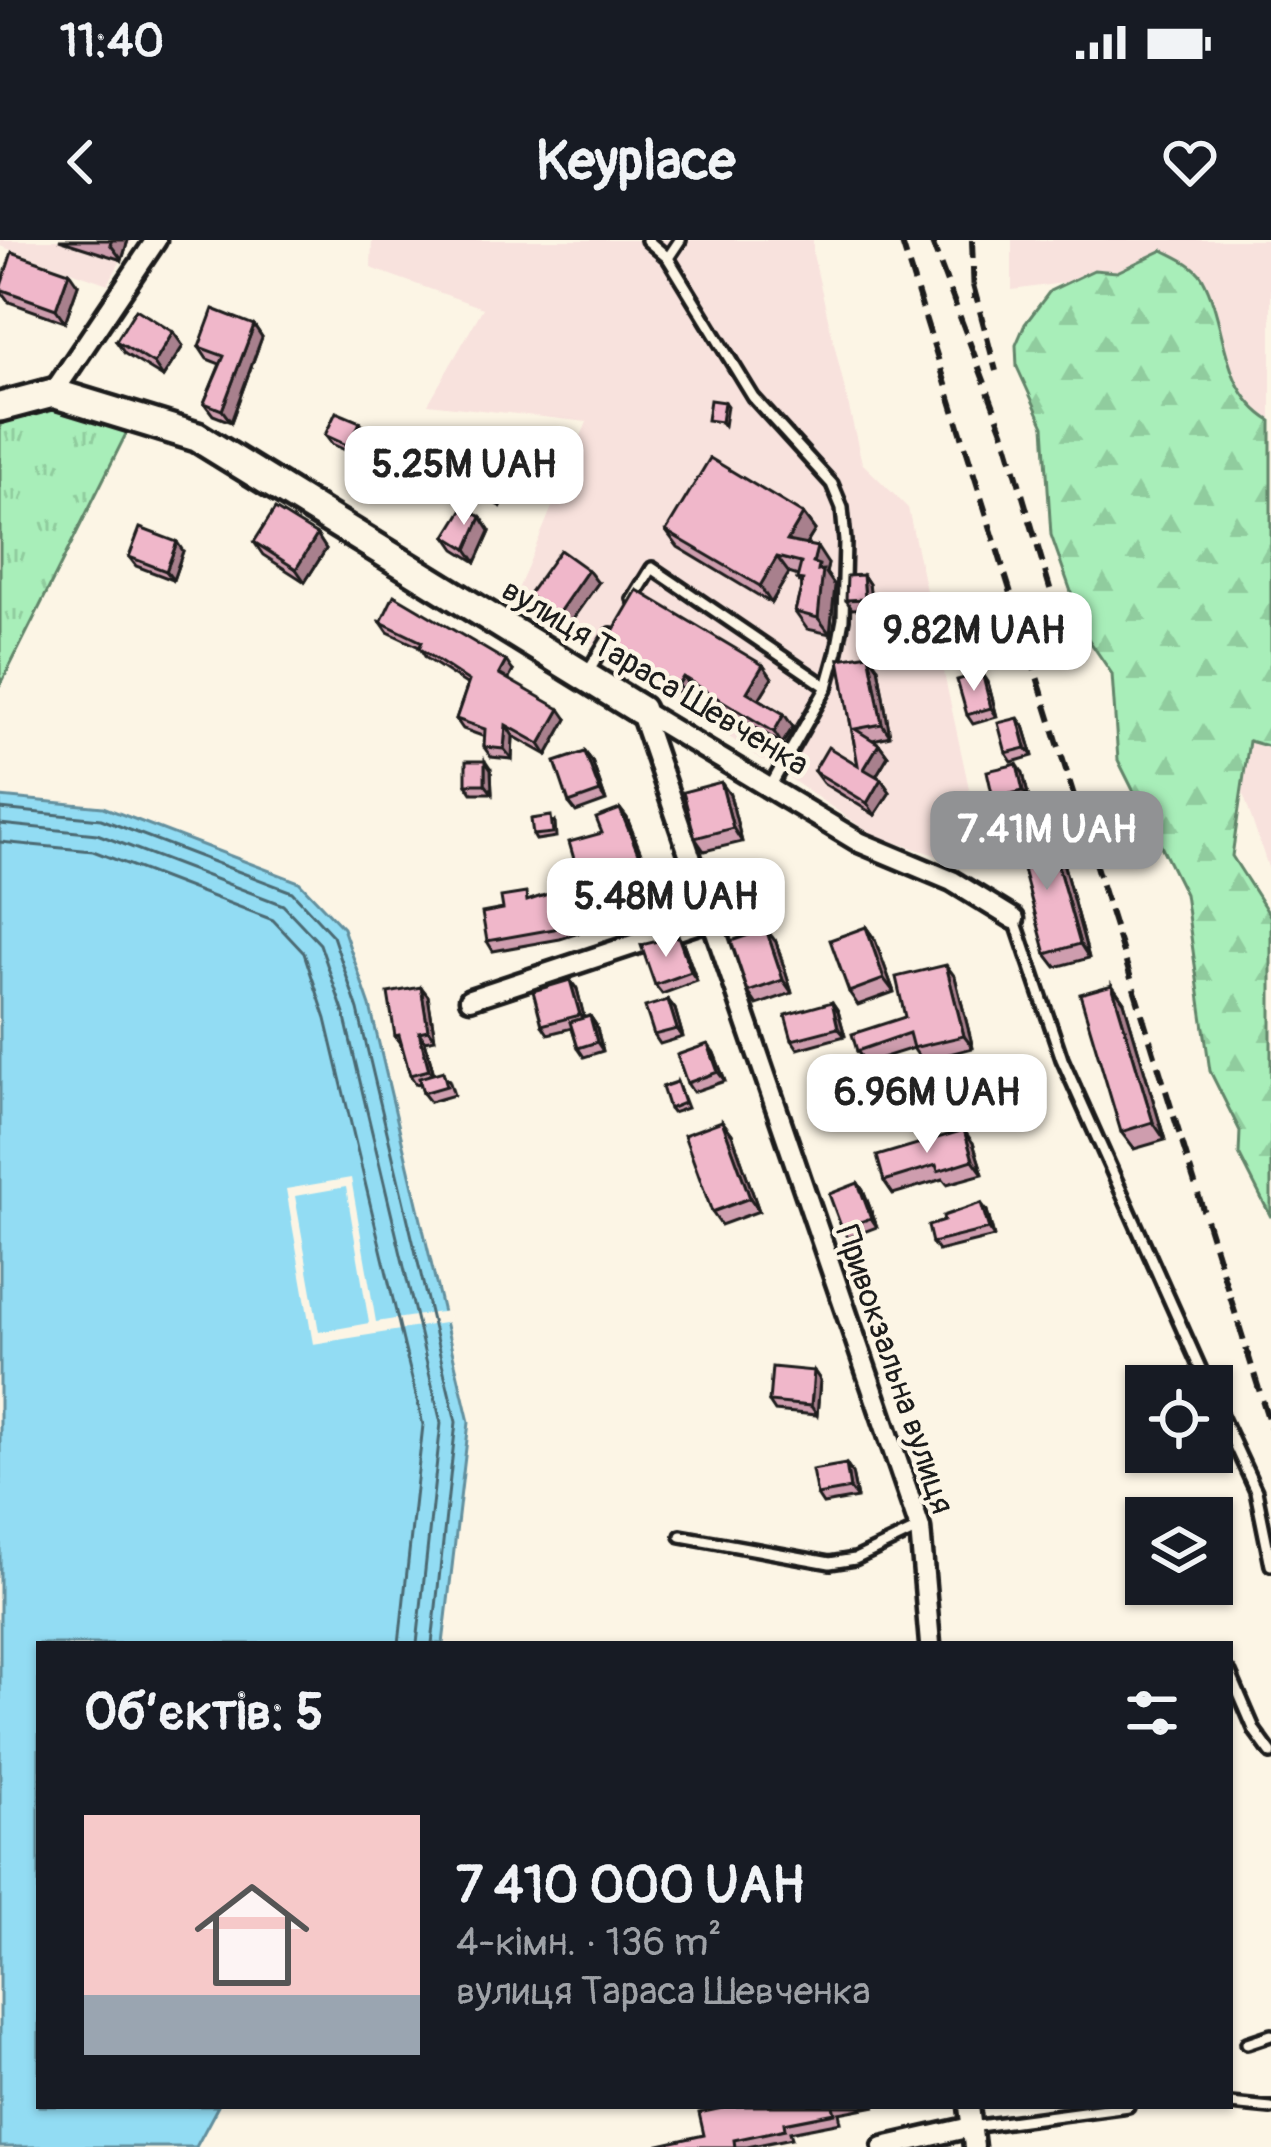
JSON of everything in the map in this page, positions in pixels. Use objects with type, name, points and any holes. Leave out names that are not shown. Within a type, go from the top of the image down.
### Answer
[{"type":"street","points":[[0,407],[53,394],[156,240]]},
{"type":"street","name":"вулиця Тараса Шевченка","points":[[53,394],[197,437],[859,842],[952,881],[1014,919]]},
{"type":"street","name":"Привокзальна вулиця","points":[[640,710],[920,1528],[930,1641]]},
{"type":"street","points":[[470,999],[711,919]]},
{"type":"street","points":[[883,2147],[972,2137]]},
{"type":"lane","points":[[647,240],[668,258],[754,398],[832,484],[842,508],[843,619],[826,687],[770,787]]},
{"type":"lane","points":[[668,258],[680,240]]},
{"type":"lane","points":[[630,604],[652,568],[826,687]]},
{"type":"lane","points":[[585,675],[618,622]]},
{"type":"lane","points":[[1014,919],[1062,1059],[1199,1365]]},
{"type":"lane","points":[[1233,1441],[1256,1491],[1271,1565]]},
{"type":"lane","points":[[681,1536],[830,1563],[855,1559],[920,1528]]},
{"type":"lane","points":[[1233,1680],[1255,1731],[1271,1753]]},
{"type":"lane","points":[[1247,2043],[1271,2035]]},
{"type":"lane","points":[[1233,2104],[1271,2108]]},
{"type":"lane","points":[[972,2137],[1114,2109]]},
{"type":"shaded area","points":[[0,240],[132,240],[108,284],[0,246]]},
{"type":"shaded area","points":[[372,240],[813,240],[862,463],[908,508],[987,871],[874,836],[517,592],[587,422],[428,404],[483,308],[371,268]]},
{"type":"shaded area","points":[[1012,240],[1271,240],[1271,876],[1070,282],[1012,290]]},
{"type":"green space","points":[[1163,250],[1202,277],[1233,374],[1254,407],[1271,421],[1271,747],[1249,741],[1232,856],[1271,917],[1271,1217],[1239,1154],[1240,1131],[1210,1071],[1185,894],[1118,760],[1112,674],[1087,637],[1051,535],[1044,426],[1017,367],[1016,345],[1025,324],[1050,291],[1094,270],[1117,272]]},
{"type":"green space","points":[[50,406],[129,428],[0,686],[0,418]]},
{"type":"water","points":[[0,797],[103,807],[299,882],[343,928],[370,1006],[469,1422],[443,1641],[36,1641],[36,2109],[216,2109],[196,2147],[0,2147]]},
{"type":"pier","points":[[351,1178],[376,1322],[447,1311],[450,1322],[313,1344],[286,1189]],"holes":[[[346,1187],[369,1323],[319,1332],[295,1196]]]},
{"type":"building","points":[[12,252],[69,272],[56,309],[0,289]]},
{"type":"building","points":[[136,309],[173,332],[154,364],[116,341]]},
{"type":"building","points":[[213,309],[254,325],[222,410],[204,403],[224,356],[199,347]]},
{"type":"building","points":[[710,400],[724,402],[721,422],[707,420]]},
{"type":"building","points":[[336,412],[360,422],[349,446],[325,435]]},
{"type":"building","points":[[710,458],[803,514],[787,541],[817,547],[813,563],[819,565],[818,571],[823,570],[818,618],[795,612],[803,580],[797,579],[801,563],[777,557],[760,586],[666,531]]},
{"type":"building","points":[[460,459],[480,470],[483,463],[506,473],[495,497],[450,477]]},
{"type":"building","points":[[464,507],[481,517],[467,549],[446,536]]},
{"type":"building","points":[[275,509],[317,535],[296,569],[254,542]]},
{"type":"building","points":[[140,528],[177,542],[166,571],[129,557]]},
{"type":"building","points":[[560,550],[588,570],[557,615],[528,595]]},
{"type":"building","points":[[863,575],[865,599],[846,600],[847,576]]},
{"type":"building","points":[[637,590],[763,665],[747,692],[784,714],[774,732],[683,677],[678,685],[606,643]]},
{"type":"building","points":[[394,595],[506,661],[499,674],[560,709],[540,744],[506,725],[504,749],[484,747],[485,729],[456,719],[469,681],[419,648],[422,642],[381,622]]},
{"type":"building","points":[[869,654],[882,724],[855,729],[879,744],[864,769],[881,779],[867,803],[814,771],[828,747],[858,765],[839,659]]},
{"type":"building","points":[[982,673],[991,708],[967,715],[957,680]]},
{"type":"building","points":[[1018,718],[1026,748],[1006,753],[998,723]]},
{"type":"building","points":[[585,752],[600,792],[569,803],[555,762]]},
{"type":"building","points":[[466,761],[485,761],[485,784],[466,784]]},
{"type":"building","points":[[1017,764],[1023,791],[993,798],[987,771]]},
{"type":"building","points":[[721,782],[733,828],[695,838],[683,792]]},
{"type":"building","points":[[620,809],[640,858],[649,855],[660,892],[583,914],[585,919],[554,929],[487,941],[482,913],[503,909],[501,897],[526,893],[527,901],[581,883],[569,842],[602,833],[596,818]]},
{"type":"building","points":[[551,816],[553,833],[533,835],[531,819]]},
{"type":"building","points":[[1048,831],[1080,944],[1046,954],[1015,840]]},
{"type":"building","points":[[866,927],[884,979],[849,992],[830,940]]},
{"type":"building","points":[[766,929],[783,980],[748,992],[731,941]]},
{"type":"building","points":[[678,936],[691,972],[655,985],[641,945]]},
{"type":"building","points":[[946,965],[964,1036],[913,1048],[909,1033],[857,1051],[852,1034],[905,1017],[896,977]]},
{"type":"building","points":[[570,980],[580,1015],[542,1025],[533,991]]},
{"type":"building","points":[[1112,985],[1153,1122],[1121,1132],[1080,994]]},
{"type":"building","points":[[421,987],[428,1030],[419,1032],[429,1070],[410,1075],[399,1035],[395,1036],[388,993]]},
{"type":"building","points":[[668,1000],[677,1029],[654,1035],[645,1007]]},
{"type":"building","points":[[832,1002],[838,1028],[792,1040],[785,1015]]},
{"type":"building","points":[[590,1016],[597,1042],[578,1048],[570,1022]]},
{"type":"building","points":[[708,1044],[718,1072],[687,1083],[677,1055]]},
{"type":"building","points":[[443,1071],[447,1086],[423,1093],[419,1078]]},
{"type":"building","points":[[677,1082],[684,1103],[669,1109],[662,1087]]},
{"type":"building","points":[[722,1121],[750,1198],[712,1212],[684,1135]]},
{"type":"building","points":[[964,1130],[973,1160],[938,1171],[936,1165],[884,1181],[877,1156]]},
{"type":"building","points":[[858,1183],[871,1218],[842,1229],[829,1194]]},
{"type":"building","points":[[981,1203],[989,1229],[932,1243],[928,1226]]},
{"type":"building","points":[[772,1367],[814,1371],[811,1406],[769,1402]]},
{"type":"building","points":[[846,1464],[850,1489],[817,1495],[812,1470]]},
{"type":"building","points":[[834,2109],[835,2113],[734,2140],[735,2147],[660,2147],[704,2135],[699,2113]]},
{"type":"railway","points":[[901,240],[1271,1428]]},
{"type":"railway","points":[[931,240],[1006,439],[1062,629]]},
{"type":"railway","points":[[972,240],[974,299]]},
{"type":"railway","points":[[973,285],[996,371]]}]
